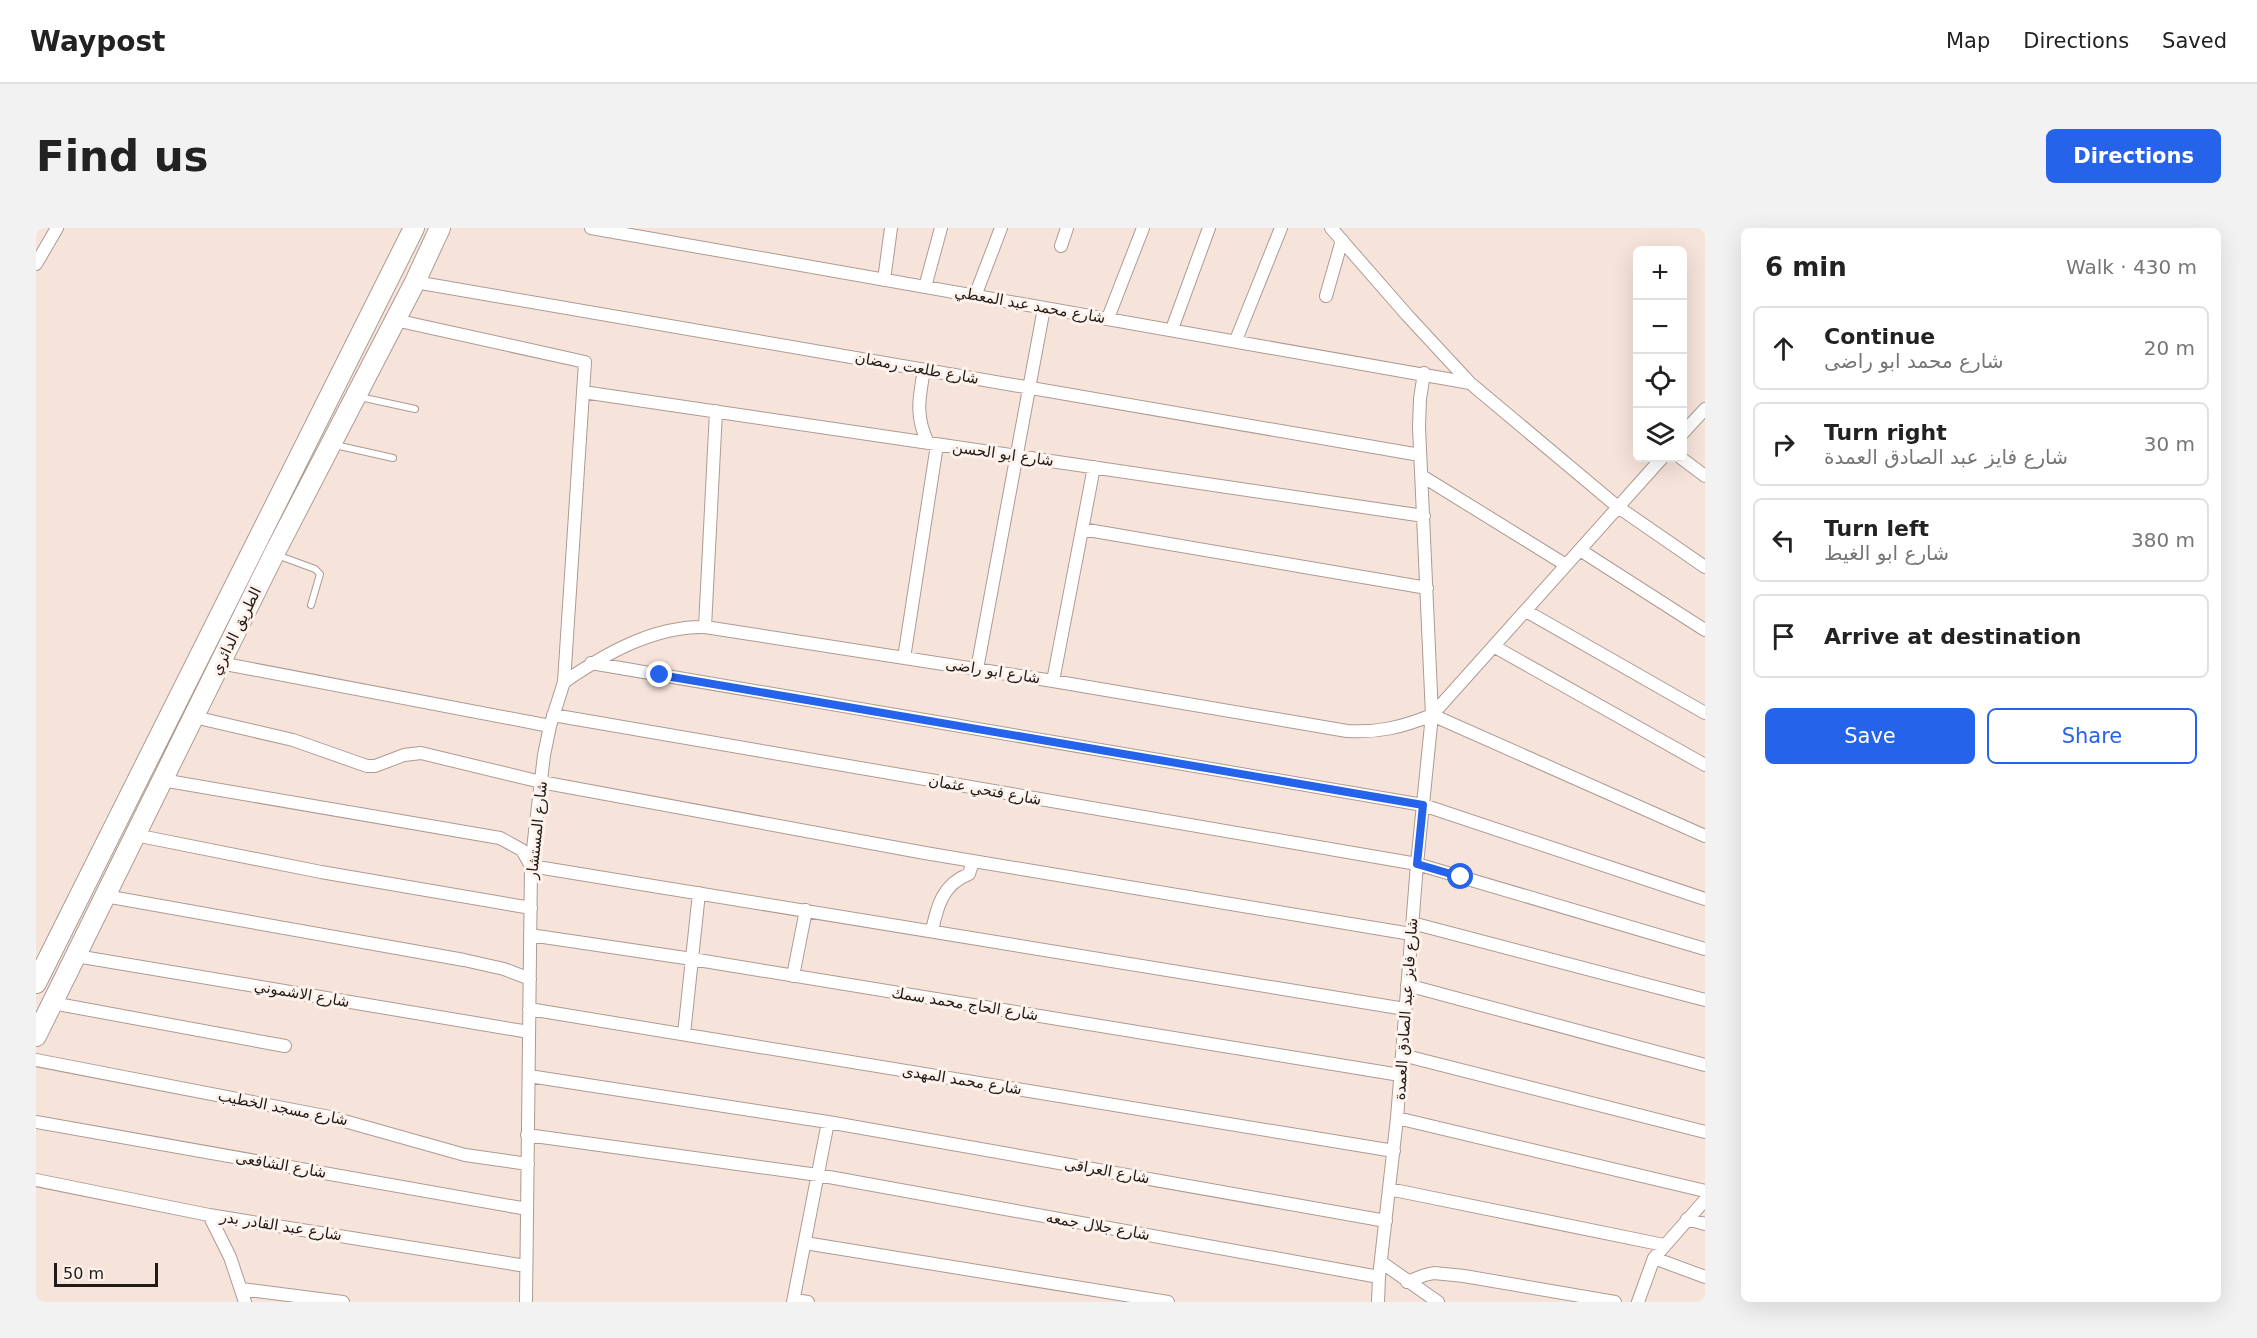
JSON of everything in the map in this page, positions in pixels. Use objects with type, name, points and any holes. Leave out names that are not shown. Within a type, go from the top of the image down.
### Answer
[{"type":"highway","name":"الطريق الدائري","points":[[36,983],[414,228]]},
{"type":"highway","name":"الطريق الدائري","points":[[36,1036],[274,554],[415,282],[440,228]]},
{"type":"highway","points":[[256,544],[274,554]]},
{"type":"street","points":[[36,264],[57,228]]},
{"type":"street","name":"شارع محمد عبد المعطي","points":[[591,228],[1470,382]]},
{"type":"street","points":[[884,280],[891,228]]},
{"type":"street","points":[[924,287],[941,228]]},
{"type":"street","points":[[975,296],[1001,228]]},
{"type":"street","points":[[1061,246],[1067,228]]},
{"type":"street","points":[[1108,318],[1143,228]]},
{"type":"street","points":[[1172,329],[1209,228]]},
{"type":"street","points":[[1236,340],[1281,228]]},
{"type":"street","points":[[1326,296],[1337,232]]},
{"type":"street","points":[[1337,232],[1470,382],[1618,507],[1705,567]]},
{"type":"street","name":"شارع طلعت رمضان","points":[[415,282],[1420,455]]},
{"type":"street","points":[[977,669],[1044,308]]},
{"type":"street","name":"شارع المستشار","points":[[395,320],[585,362],[564,682],[551,721],[531,866],[526,1302]]},
{"type":"street","points":[[904,658],[933,444],[919,419],[918,410],[924,370]]},
{"type":"street","name":"شارع فايز عبد الصادق العمدة","points":[[1378,1302],[1394,1151],[1417,864],[1432,716],[1420,455],[1420,399],[1424,373]]},
{"type":"street","name":"شارع ابو الحسن","points":[[583,392],[1424,516]]},
{"type":"street","points":[[1687,429],[1705,409]]},
{"type":"street","points":[[705,627],[716,411]]},
{"type":"street","points":[[1658,462],[1432,716],[1705,836]]},
{"type":"street","points":[[1687,462],[1705,476]]},
{"type":"street","points":[[1053,681],[1094,467]]},
{"type":"street","points":[[1422,476],[1566,565]]},
{"type":"street","points":[[1082,529],[1427,588]]},
{"type":"street","points":[[1580,550],[1705,630]]},
{"type":"street","points":[[1526,611],[1705,713]]},
{"type":"street","name":"شارع ابو راضى","points":[[564,682],[591,663],[660,632],[683,627],[705,627],[1053,681],[1347,731],[1370,732],[1392,729],[1432,716]]},
{"type":"street","points":[[1495,647],[1705,765]]},
{"type":"street","name":"شارع فتحي عثمان","points":[[220,663],[551,721],[1417,864],[1705,949]]},
{"type":"street","points":[[591,663],[1423,805],[1705,899]]},
{"type":"street","points":[[194,717],[299,741],[360,764],[375,766],[404,755],[421,753],[541,782],[973,861],[1412,929],[1705,1000]]},
{"type":"street","points":[[162,780],[500,838],[522,850],[531,866],[1405,1009]]},
{"type":"street","points":[[135,835],[321,872],[531,908]]},
{"type":"street","points":[[932,931],[936,908],[944,892],[953,883],[969,874],[973,861]]},
{"type":"street","points":[[684,1034],[699,893]]},
{"type":"street","points":[[105,896],[465,960],[504,969],[530,979]]},
{"type":"street","points":[[793,976],[806,910]]},
{"type":"street","name":"شارع الحاج محمد سمك","points":[[530,935],[692,959],[1400,1075]]},
{"type":"street","name":"شارع الاشموني","points":[[76,956],[529,1032]]},
{"type":"street","points":[[1407,986],[1705,1065]]},
{"type":"street","points":[[52,1003],[285,1046]]},
{"type":"street","name":"شارع محمد المهدى","points":[[529,1009],[1394,1151]]},
{"type":"street","points":[[1402,1055],[1705,1132]]},
{"type":"street","name":"شارع مسجد الخطيب","points":[[36,1060],[330,1117],[465,1155],[528,1164]]},
{"type":"street","name":"شارع العراقى","points":[[529,1076],[828,1122],[1386,1221]]},
{"type":"street","points":[[1397,1118],[1705,1191]]},
{"type":"street","name":"شارع الشافعى","points":[[36,1122],[527,1209]]},
{"type":"street","points":[[808,1302],[794,1301],[828,1122]]},
{"type":"street","name":"شارع جلال جمعه","points":[[527,1135],[818,1175],[1379,1277]]},
{"type":"street","name":"شارع عبد القادر بدر","points":[[36,1180],[209,1215],[526,1266]]},
{"type":"street","points":[[1389,1189],[1664,1245]]},
{"type":"street","points":[[1638,1302],[1654,1258],[1705,1200]]},
{"type":"street","points":[[209,1215],[230,1257],[245,1302]]},
{"type":"street","points":[[1687,1219],[1705,1224]]},
{"type":"street","points":[[805,1243],[1168,1302]]},
{"type":"street","points":[[1654,1258],[1705,1277]]},
{"type":"street","points":[[1381,1262],[1438,1302]]},
{"type":"street","points":[[1407,1282],[1434,1273],[1615,1302]]},
{"type":"street","points":[[241,1289],[343,1302]]},
{"type":"lane","points":[[356,396],[415,409]]},
{"type":"lane","points":[[331,444],[393,458]]},
{"type":"lane","points":[[274,554],[320,573],[311,605]]},
{"type":"route","points":[[660,675],[1423,805],[1417,864],[1461,877]]}]
